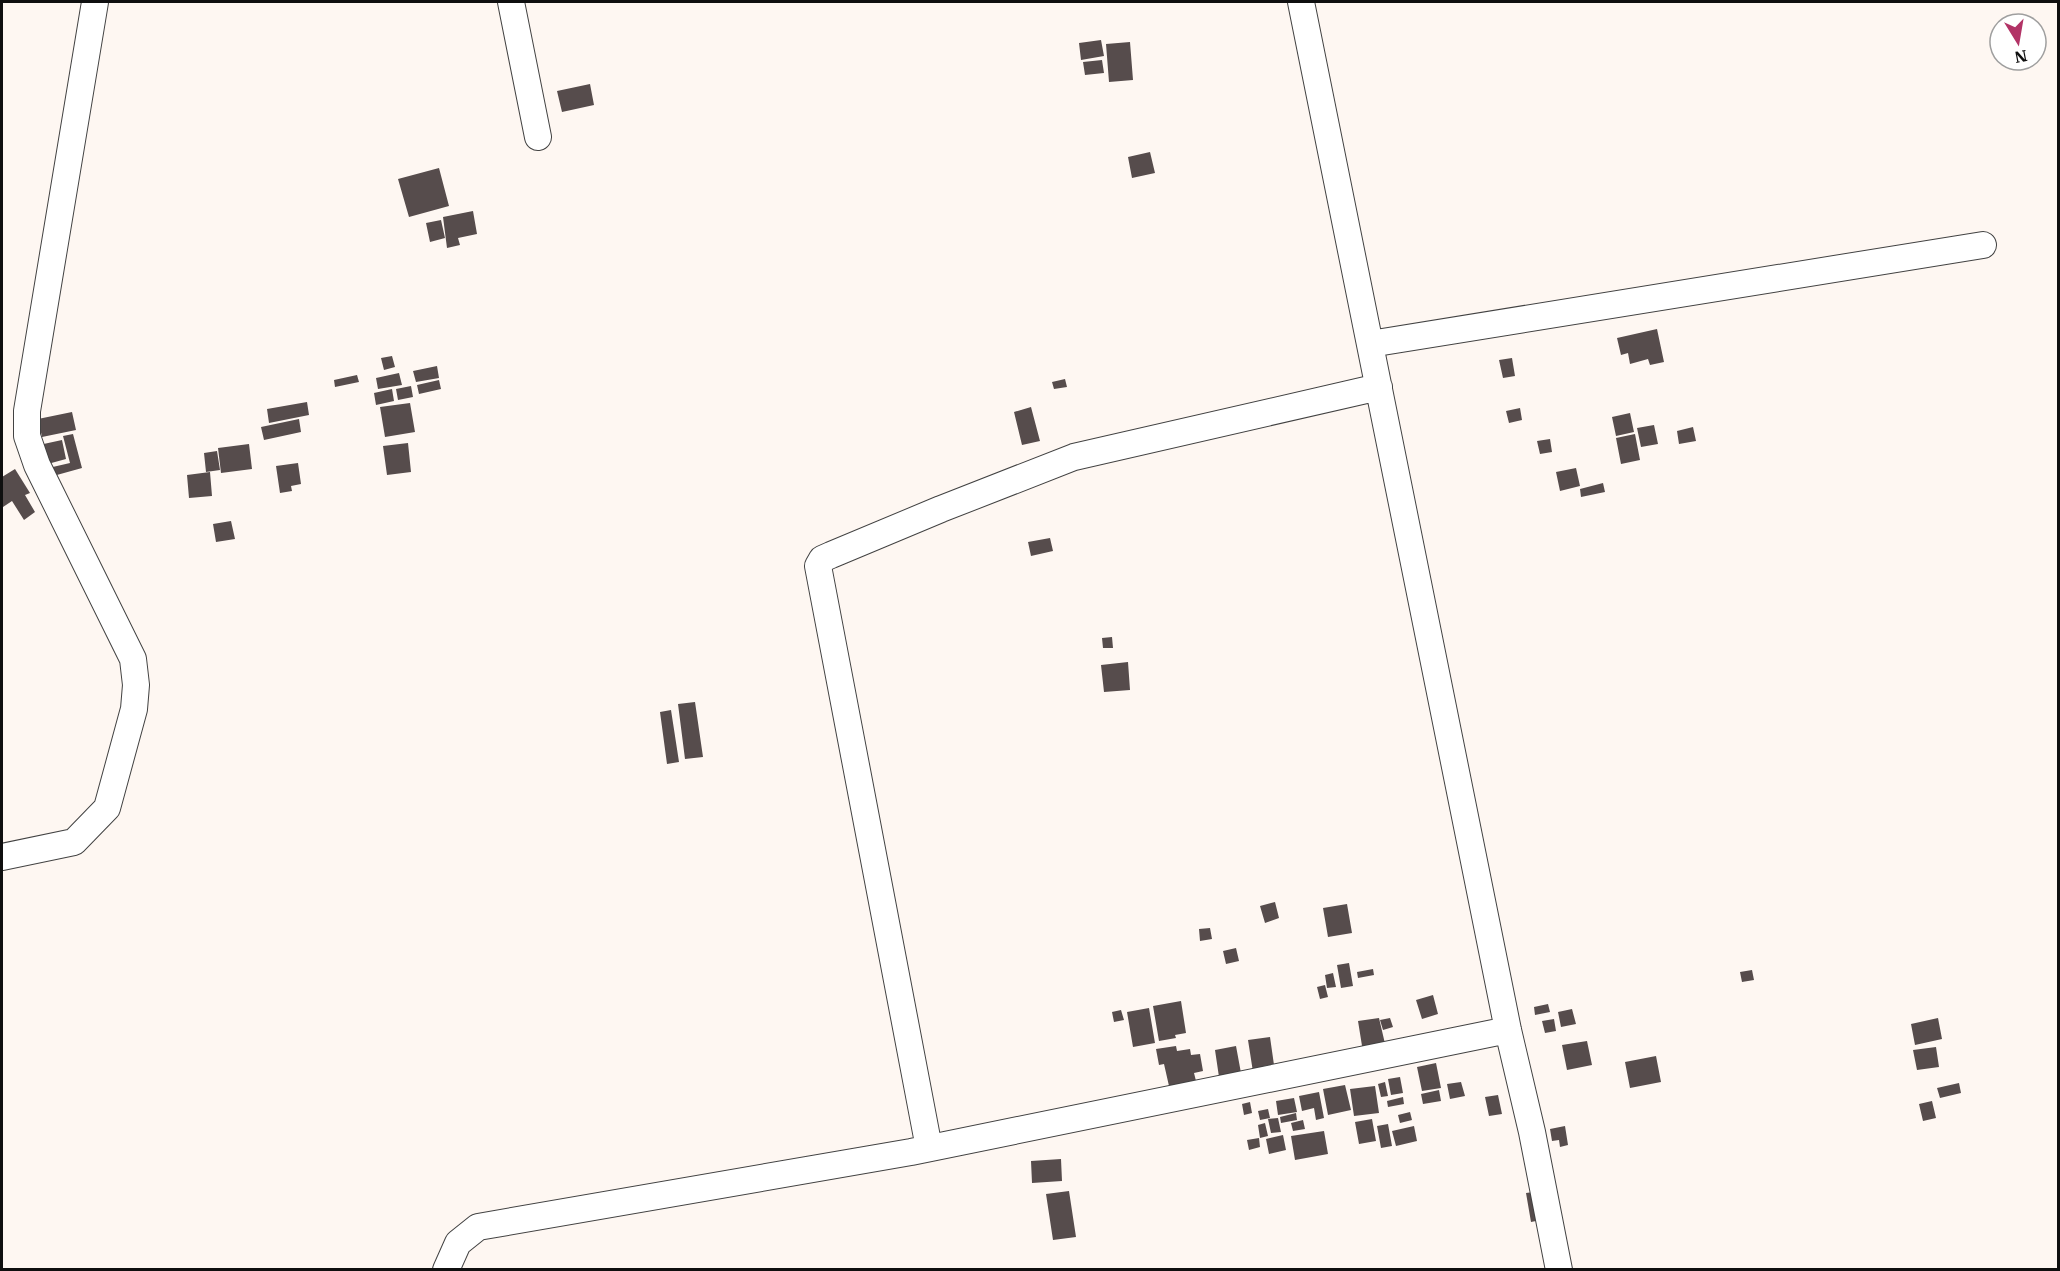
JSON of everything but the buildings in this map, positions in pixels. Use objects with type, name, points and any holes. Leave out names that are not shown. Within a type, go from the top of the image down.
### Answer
[{"type":"street","points":[[2,857],[74,842],[107,808],[134,709],[136,685],[133,659],[36,465],[27,436],[29,400],[96,2]]},
{"type":"street","points":[[511,2],[538,137]]},
{"type":"street","points":[[1301,2],[1508,1030],[1532,1132],[1559,1269]]},
{"type":"street","points":[[1370,344],[1983,245]]},
{"type":"street","points":[[929,1148],[818,566],[822,560],[842,550],[1074,458],[1378,387]]},
{"type":"street","points":[[446,1269],[458,1243],[478,1227],[929,1148],[1508,1030]]}]
